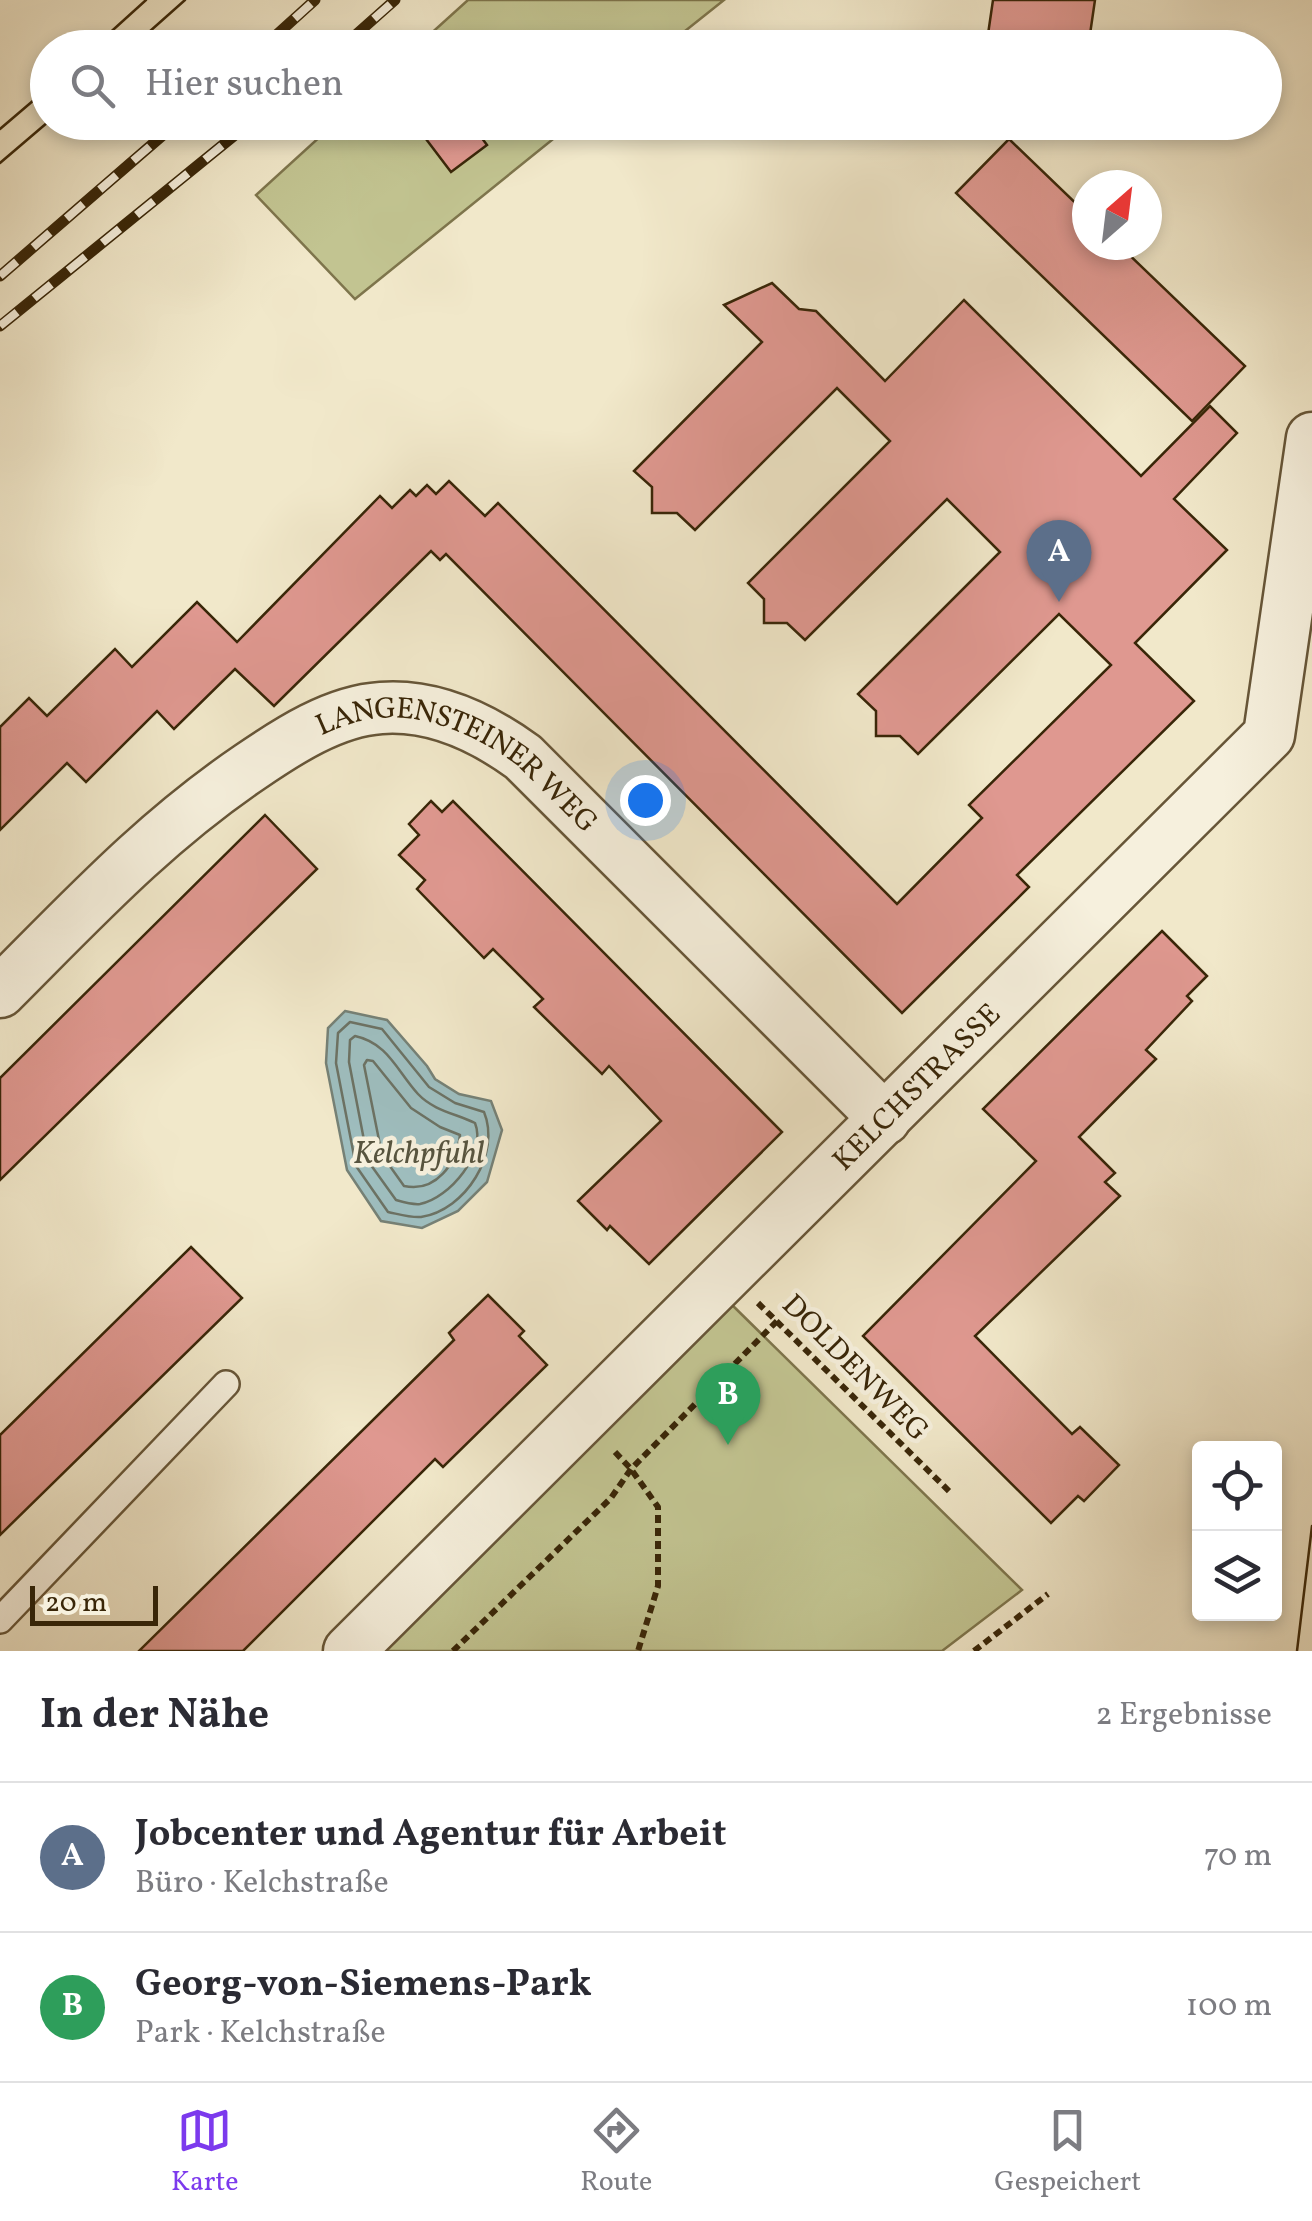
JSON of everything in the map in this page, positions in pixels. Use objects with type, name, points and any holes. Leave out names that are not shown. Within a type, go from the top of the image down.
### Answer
[{"type":"street","name":"KELCHSTRASSE","points":[[349,1651],[1268,735],[1312,438]]},
{"type":"street","name":"LANGENSTEINER WEG","points":[[0,992],[148,844],[205,797],[279,746],[346,716],[380,708],[420,710],[473,726],[523,757],[885,1119]]},
{"type":"lane","points":[[0,1620],[226,1384]]},
{"type":"path","name":"DOLDENWEG","points":[[728,1275],[950,1493]]},
{"type":"path","points":[[453,1651],[610,1498],[631,1469],[777,1320]]},
{"type":"path","points":[[582,1420],[631,1469],[658,1507],[658,1586],[638,1651]]},
{"type":"path","points":[[974,1651],[1048,1594]]},
{"type":"green space","points":[[468,0],[724,0],[686,30],[435,30]]},
{"type":"green space","points":[[316,140],[552,140],[355,299],[256,195]]},
{"type":"green space","points":[[727,1300],[1022,1590],[942,1651],[374,1651]]},
{"type":"water","name":"Kelchpfuhl","points":[[345,1011],[387,1020],[435,1079],[459,1094],[491,1101],[502,1130],[487,1182],[458,1211],[422,1228],[381,1221],[347,1170],[326,1063],[328,1028]]},
{"type":"building","points":[[993,0],[1095,0],[1091,30],[989,30]]},
{"type":"building","points":[[427,140],[483,140],[487,145],[451,172]]},
{"type":"building","points":[[1008,140],[1072,200],[1072,260],[1135,260],[1245,366],[1192,421],[956,193]]},
{"type":"building","points":[[772,283],[799,309],[816,311],[885,381],[964,300],[1141,476],[1210,406],[1237,433],[1174,499],[1227,550],[1135,643],[1194,701],[1017,875],[1029,887],[902,1013],[446,554],[440,560],[431,551],[274,706],[235,669],[174,729],[157,711],[86,782],[67,763],[0,830],[0,727],[29,698],[47,716],[115,649],[132,667],[197,602],[237,642],[380,496],[392,508],[410,490],[416,496],[427,485],[436,494],[449,481],[485,516],[498,503],[897,904],[982,818],[969,805],[1111,665],[1059,614],[918,754],[900,736],[876,736],[876,711],[858,694],[1000,552],[947,499],[805,640],[787,623],[764,623],[764,599],[748,583],[890,441],[837,388],[695,530],[677,513],[652,513],[652,487],[634,471],[762,342],[724,305]]},
{"type":"building","points":[[431,801],[442,812],[453,801],[782,1132],[649,1264],[578,1201],[661,1121],[609,1066],[602,1074],[534,1007],[543,999],[493,949],[484,958],[417,889],[425,880],[399,855],[419,835],[409,824]]},
{"type":"building","points":[[265,815],[317,869],[0,1180],[0,1078]]},
{"type":"building","points":[[1162,931],[1207,976],[1187,996],[1192,1001],[1146,1050],[1156,1059],[1079,1137],[1115,1173],[1105,1182],[1120,1196],[975,1336],[1072,1434],[1080,1427],[1119,1465],[1084,1501],[1078,1496],[1051,1523],[863,1336],[1036,1161],[983,1109]]},
{"type":"building","points":[[191,1247],[242,1298],[0,1535],[0,1435]]},
{"type":"building","points":[[488,1295],[524,1331],[519,1336],[547,1365],[443,1467],[435,1459],[243,1651],[139,1651],[454,1340],[449,1333]]},
{"type":"tram line","points":[[113,30],[146,0]]},
{"type":"tram line","points":[[151,30],[185,0]]},
{"type":"tram line","points":[[0,129],[30,103]]},
{"type":"tram line","points":[[0,163],[30,137]]},
{"type":"tram line","points":[[1297,1651],[1312,1526]]},
{"type":"railway","points":[[282,30],[315,0]]},
{"type":"railway","points":[[361,30],[395,0]]},
{"type":"railway","points":[[0,276],[157,140]]},
{"type":"railway","points":[[0,326],[229,140]]},
{"type":"place","name":"Jobcenter und Agentur für Arbeit","points":[[1059,602]]},
{"type":"place","name":"Georg-von-Siemens-Park","points":[[728,1445]]}]
